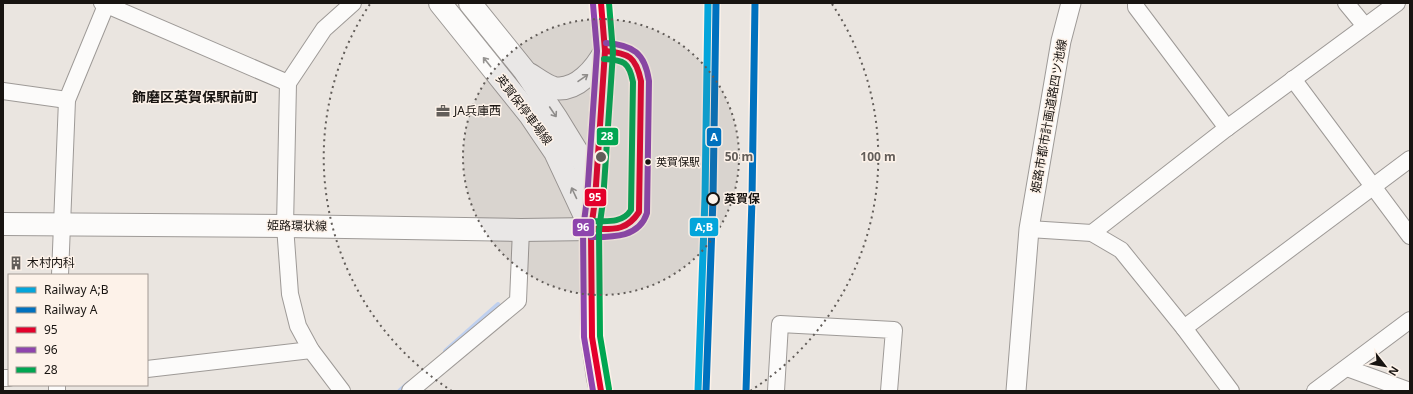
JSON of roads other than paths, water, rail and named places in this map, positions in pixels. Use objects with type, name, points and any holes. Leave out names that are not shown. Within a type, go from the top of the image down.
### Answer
[{"type":"main road","name":"英賀保停車場線","points":[[440,3],[539,128],[555,152],[591,229]]},
{"type":"main road","name":"英賀保停車場線","points":[[470,3],[524,70],[557,119],[584,163],[595,200]]},
{"type":"main road","points":[[601,3],[605,51],[595,200],[591,229],[590,291],[592,337],[601,391]]},
{"type":"main road","points":[[524,70],[549,86],[562,88],[584,78],[596,66],[605,51]]},
{"type":"main road","name":"姫路環状線","points":[[3,224],[285,226],[521,230],[591,229]]},
{"type":"street","points":[[342,391],[311,350],[298,326],[290,294],[285,226],[288,83],[324,29],[353,3]]},
{"type":"street","name":"姫路市都市計画道路四ツ池線","points":[[1016,391],[1029,229],[1062,41],[1071,3]]},
{"type":"street","points":[[1136,3],[1136,7],[1227,128]]},
{"type":"street","points":[[1346,3],[1365,26]]},
{"type":"street","points":[[1092,233],[1227,128],[1397,3]]},
{"type":"street","points":[[60,274],[67,100],[105,4],[288,83]]},
{"type":"street","points":[[1293,79],[1410,236]]},
{"type":"street","points":[[3,91],[67,100]]},
{"type":"street","points":[[1184,328],[1410,159]]},
{"type":"street","points":[[1029,229],[1092,233],[1121,250],[1184,328],[1232,391]]},
{"type":"street","points":[[410,391],[518,301],[521,230]]},
{"type":"street","points":[[1315,391],[1410,320]]},
{"type":"street","points":[[776,391],[780,324],[894,330],[888,391]]},
{"type":"street","points":[[148,368],[311,350]]},
{"type":"street","points":[[1347,368],[1410,391]]},
{"type":"waterway","points":[[446,351],[498,305]]},
{"type":"waterway","points":[[400,391],[408,384]]},
{"type":"rail line","name":"A;B","points":[[698,391],[705,198],[708,3]]},
{"type":"rail line","name":"A","points":[[706,391],[713,198],[716,3]]},
{"type":"rail line","name":"A","points":[[746,391],[752,199],[755,3]]},
{"type":"place","name":"JA兵庫西","points":[[443,111]]},
{"type":"place","name":"英賀保駅","points":[[648,162]]},
{"type":"place","name":"英賀保","points":[[713,199]]},
{"type":"place","name":"木村内科","points":[[16,263]]},
{"type":"district","name":"飾磨区英賀保駅前町","points":[[195,97]]}]
